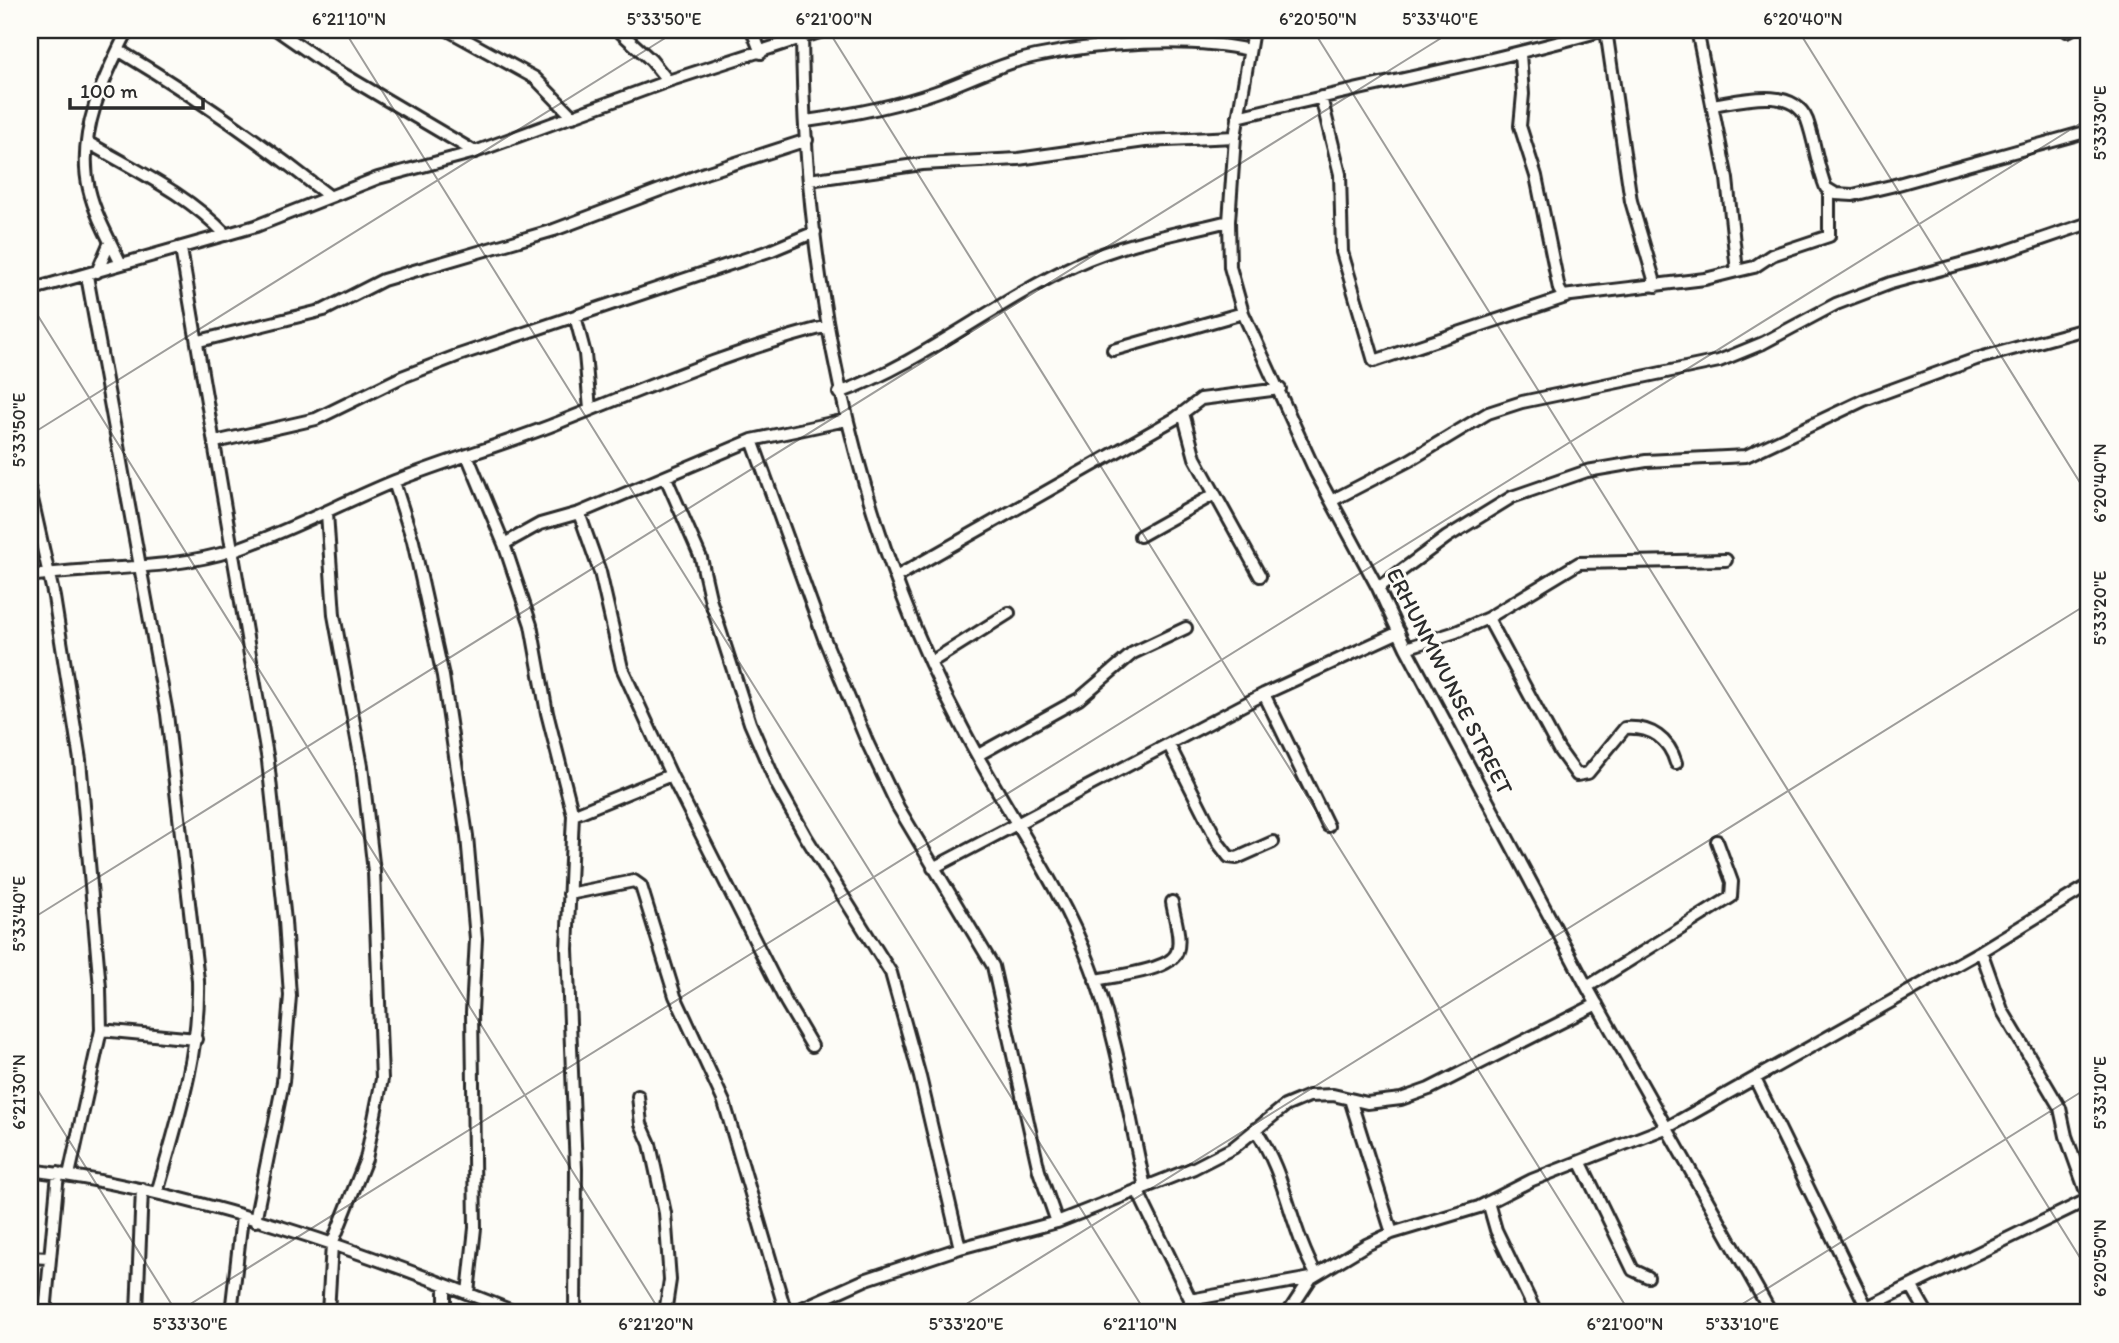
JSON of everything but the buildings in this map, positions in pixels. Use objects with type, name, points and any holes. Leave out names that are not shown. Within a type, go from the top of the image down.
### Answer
[{"type":"street","points":[[113,30],[126,33],[90,119],[87,142],[89,188],[121,264]]},
{"type":"street","points":[[277,30],[326,64],[475,152]]},
{"type":"street","points":[[448,30],[535,78],[573,117]]},
{"type":"street","points":[[618,30],[651,60],[668,81]]},
{"type":"street","points":[[752,30],[761,52]]},
{"type":"street","points":[[30,290],[226,235],[378,178],[475,152],[668,81],[761,52],[802,34],[826,30]]},
{"type":"street","name":"ERHUNMWUNSE STREET","points":[[1253,30],[1235,137],[1230,220],[1230,267],[1243,313],[1331,501],[1406,648],[1587,987],[1771,1313]]},
{"type":"street","points":[[1238,117],[1520,54],[1577,33],[1605,30],[1631,201],[1656,286]]},
{"type":"street","points":[[1697,30],[1727,179],[1737,271]]},
{"type":"street","points":[[802,34],[809,180],[828,326],[846,420],[896,577],[931,662],[978,755],[1019,823],[1075,931],[1095,980],[1141,1189],[1197,1313]]},
{"type":"street","points":[[806,121],[871,111],[1047,54],[1108,45],[1217,43],[1248,50]]},
{"type":"street","points":[[118,50],[180,87],[285,161],[329,196]]},
{"type":"street","points":[[1520,54],[1523,94],[1520,127],[1536,176],[1559,289],[1566,297]]},
{"type":"street","points":[[1321,97],[1340,174],[1342,252],[1374,361],[1566,297],[1656,286],[1737,271],[1754,267],[1772,255],[1829,236],[1829,192],[1806,118],[1798,108],[1761,97],[1712,105]]},
{"type":"street","points":[[1829,192],[1853,195],[2089,131]]},
{"type":"street","points":[[809,180],[922,164],[1018,159],[1145,141],[1235,137]]},
{"type":"street","points":[[199,341],[324,310],[383,280],[554,230],[705,173],[807,141]]},
{"type":"street","points":[[87,142],[188,201],[205,213],[226,235]]},
{"type":"street","points":[[839,393],[904,364],[1024,291],[1077,264],[1230,220]]},
{"type":"street","points":[[1331,501],[1410,460],[1488,413],[1522,402],[1720,361],[1763,343],[1836,304],[1891,283],[2004,252],[2089,223]]},
{"type":"street","points":[[215,442],[316,419],[402,377],[772,250],[815,232]]},
{"type":"street","points":[[110,242],[92,274],[167,714],[198,980],[196,1039],[157,1193]]},
{"type":"street","points":[[181,249],[199,341],[268,761],[290,996],[283,1082],[255,1222]]},
{"type":"street","points":[[1113,350],[1243,313]]},
{"type":"street","points":[[575,316],[585,354],[590,409]]},
{"type":"street","points":[[30,576],[141,566],[232,551],[327,513],[394,482],[663,379],[719,362],[747,348],[828,326]]},
{"type":"street","points":[[1378,589],[1447,537],[1512,497],[1587,471],[1646,460],[1746,456],[1864,400],[1976,359],[2089,328]]},
{"type":"street","points":[[896,577],[1208,397],[1280,389]]},
{"type":"street","points":[[1183,413],[1195,458],[1260,576]]},
{"type":"street","points":[[504,544],[540,524],[579,513],[752,440],[846,420]]},
{"type":"street","points":[[752,440],[824,638],[868,744],[898,807],[993,966],[1039,1171],[1057,1222]]},
{"type":"street","points":[[467,455],[504,544],[531,625],[547,713],[573,815],[567,949],[576,1169],[575,1313]]},
{"type":"street","points":[[666,478],[701,558],[711,602],[750,723],[777,785],[806,837],[891,973],[920,1077],[960,1248]]},
{"type":"street","points":[[394,482],[413,541],[443,676],[467,836],[477,939],[472,1012],[475,1228],[468,1293]]},
{"type":"street","points":[[30,489],[48,573],[80,760],[97,929],[101,1031],[64,1174],[48,1258],[46,1313]]},
{"type":"street","points":[[1140,536],[1213,495]]},
{"type":"street","points":[[327,513],[334,615],[362,766],[374,872],[382,1079],[366,1158],[332,1244],[328,1313]]},
{"type":"street","points":[[579,513],[600,572],[622,668],[671,775],[786,1002],[812,1046]]},
{"type":"street","points":[[1406,648],[1456,632],[1488,618],[1579,563],[1726,559]]},
{"type":"street","points":[[931,662],[1009,613]]},
{"type":"street","points":[[1488,618],[1559,750],[1577,775],[1588,774],[1625,728],[1644,728],[1655,732],[1670,748],[1676,764]]},
{"type":"street","points":[[978,755],[1079,699],[1133,653],[1186,628]]},
{"type":"street","points":[[933,868],[1264,694],[1399,632]]},
{"type":"street","points":[[1264,694],[1328,826]]},
{"type":"street","points":[[1169,745],[1225,853],[1237,858],[1273,842]]},
{"type":"street","points":[[573,815],[671,775]]},
{"type":"street","points":[[1587,987],[1731,897],[1732,882],[1717,841]]},
{"type":"street","points":[[569,894],[634,881],[641,886],[675,996],[724,1102],[788,1313],[867,1279],[960,1248],[1057,1222],[1141,1189],[1233,1148],[1285,1106],[1309,1096],[1333,1095],[1367,1103],[1429,1089],[1597,1004]]},
{"type":"street","points":[[1190,1300],[1313,1276],[1392,1233],[1430,1224],[1488,1202],[1532,1180],[1668,1127],[1981,951],[2089,885]]},
{"type":"street","points":[[1095,980],[1150,969],[1170,961],[1177,952],[1178,941],[1172,902]]},
{"type":"street","points":[[1855,1313],[2089,1200],[2066,1136],[2060,1108],[2002,1010],[1981,951]]},
{"type":"street","points":[[101,1031],[196,1039]]},
{"type":"street","points":[[1755,1079],[1867,1308]]},
{"type":"street","points":[[638,1097],[641,1124],[650,1144],[666,1213],[670,1280],[665,1313]]},
{"type":"street","points":[[1350,1099],[1392,1233]]},
{"type":"street","points":[[1255,1129],[1269,1150],[1313,1276]]},
{"type":"street","points":[[1581,1163],[1633,1270],[1648,1278]]},
{"type":"street","points":[[30,1170],[142,1189],[242,1217],[332,1244],[517,1313]]},
{"type":"street","points":[[137,1313],[142,1189]]},
{"type":"street","points":[[1488,1202],[1496,1230],[1536,1313]]},
{"type":"street","points":[[231,1313],[242,1217]]},
{"type":"street","points":[[30,1257],[48,1258]]},
{"type":"street","points":[[1288,1313],[1313,1276]]},
{"type":"street","points":[[445,1285],[445,1313]]},
{"type":"street","points":[[1912,1287],[1927,1313]]}]
